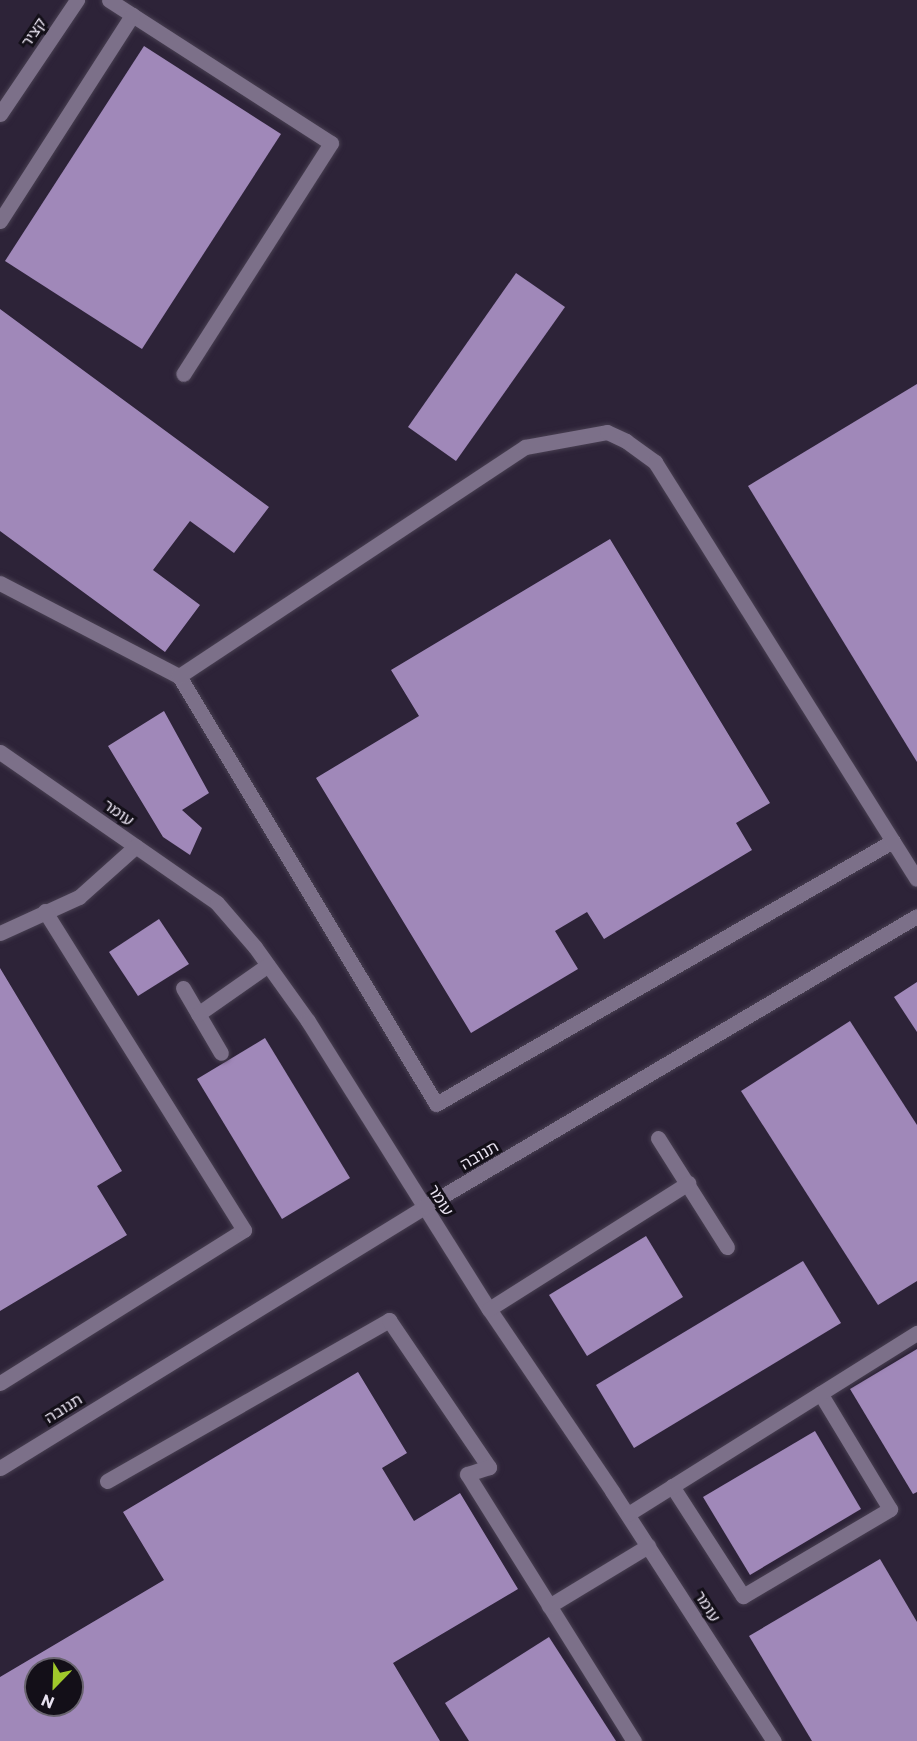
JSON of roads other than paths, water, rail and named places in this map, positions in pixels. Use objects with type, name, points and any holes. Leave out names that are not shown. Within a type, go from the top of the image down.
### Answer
[{"type":"street","name":"קציר","points":[[0,114],[77,0]]},
{"type":"street","points":[[109,0],[331,143],[183,374]]},
{"type":"street","points":[[0,221],[132,15]]},
{"type":"street","points":[[179,676],[525,447],[607,432],[626,441],[654,462],[917,879]]},
{"type":"street","points":[[0,582],[179,676],[436,1104],[893,841]]},
{"type":"street","name":"עומר","points":[[0,752],[217,903],[268,966],[308,1021],[489,1309],[628,1514],[774,1741]]},
{"type":"street","points":[[0,933],[79,897],[136,846]]},
{"type":"street","points":[[0,1383],[244,1230],[45,911]]},
{"type":"street","name":"תנובה","points":[[0,1468],[424,1207],[917,916]]},
{"type":"street","points":[[198,1014],[268,966]]},
{"type":"street","points":[[183,988],[221,1053]]},
{"type":"street","points":[[658,1138],[727,1247]]},
{"type":"street","points":[[489,1309],[688,1184]]},
{"type":"street","points":[[107,1481],[389,1320],[489,1467],[467,1474],[634,1741]]},
{"type":"street","points":[[628,1514],[917,1333]]},
{"type":"street","points":[[672,1486],[743,1596],[890,1509],[820,1393]]},
{"type":"street","points":[[549,1606],[648,1546]]}]
